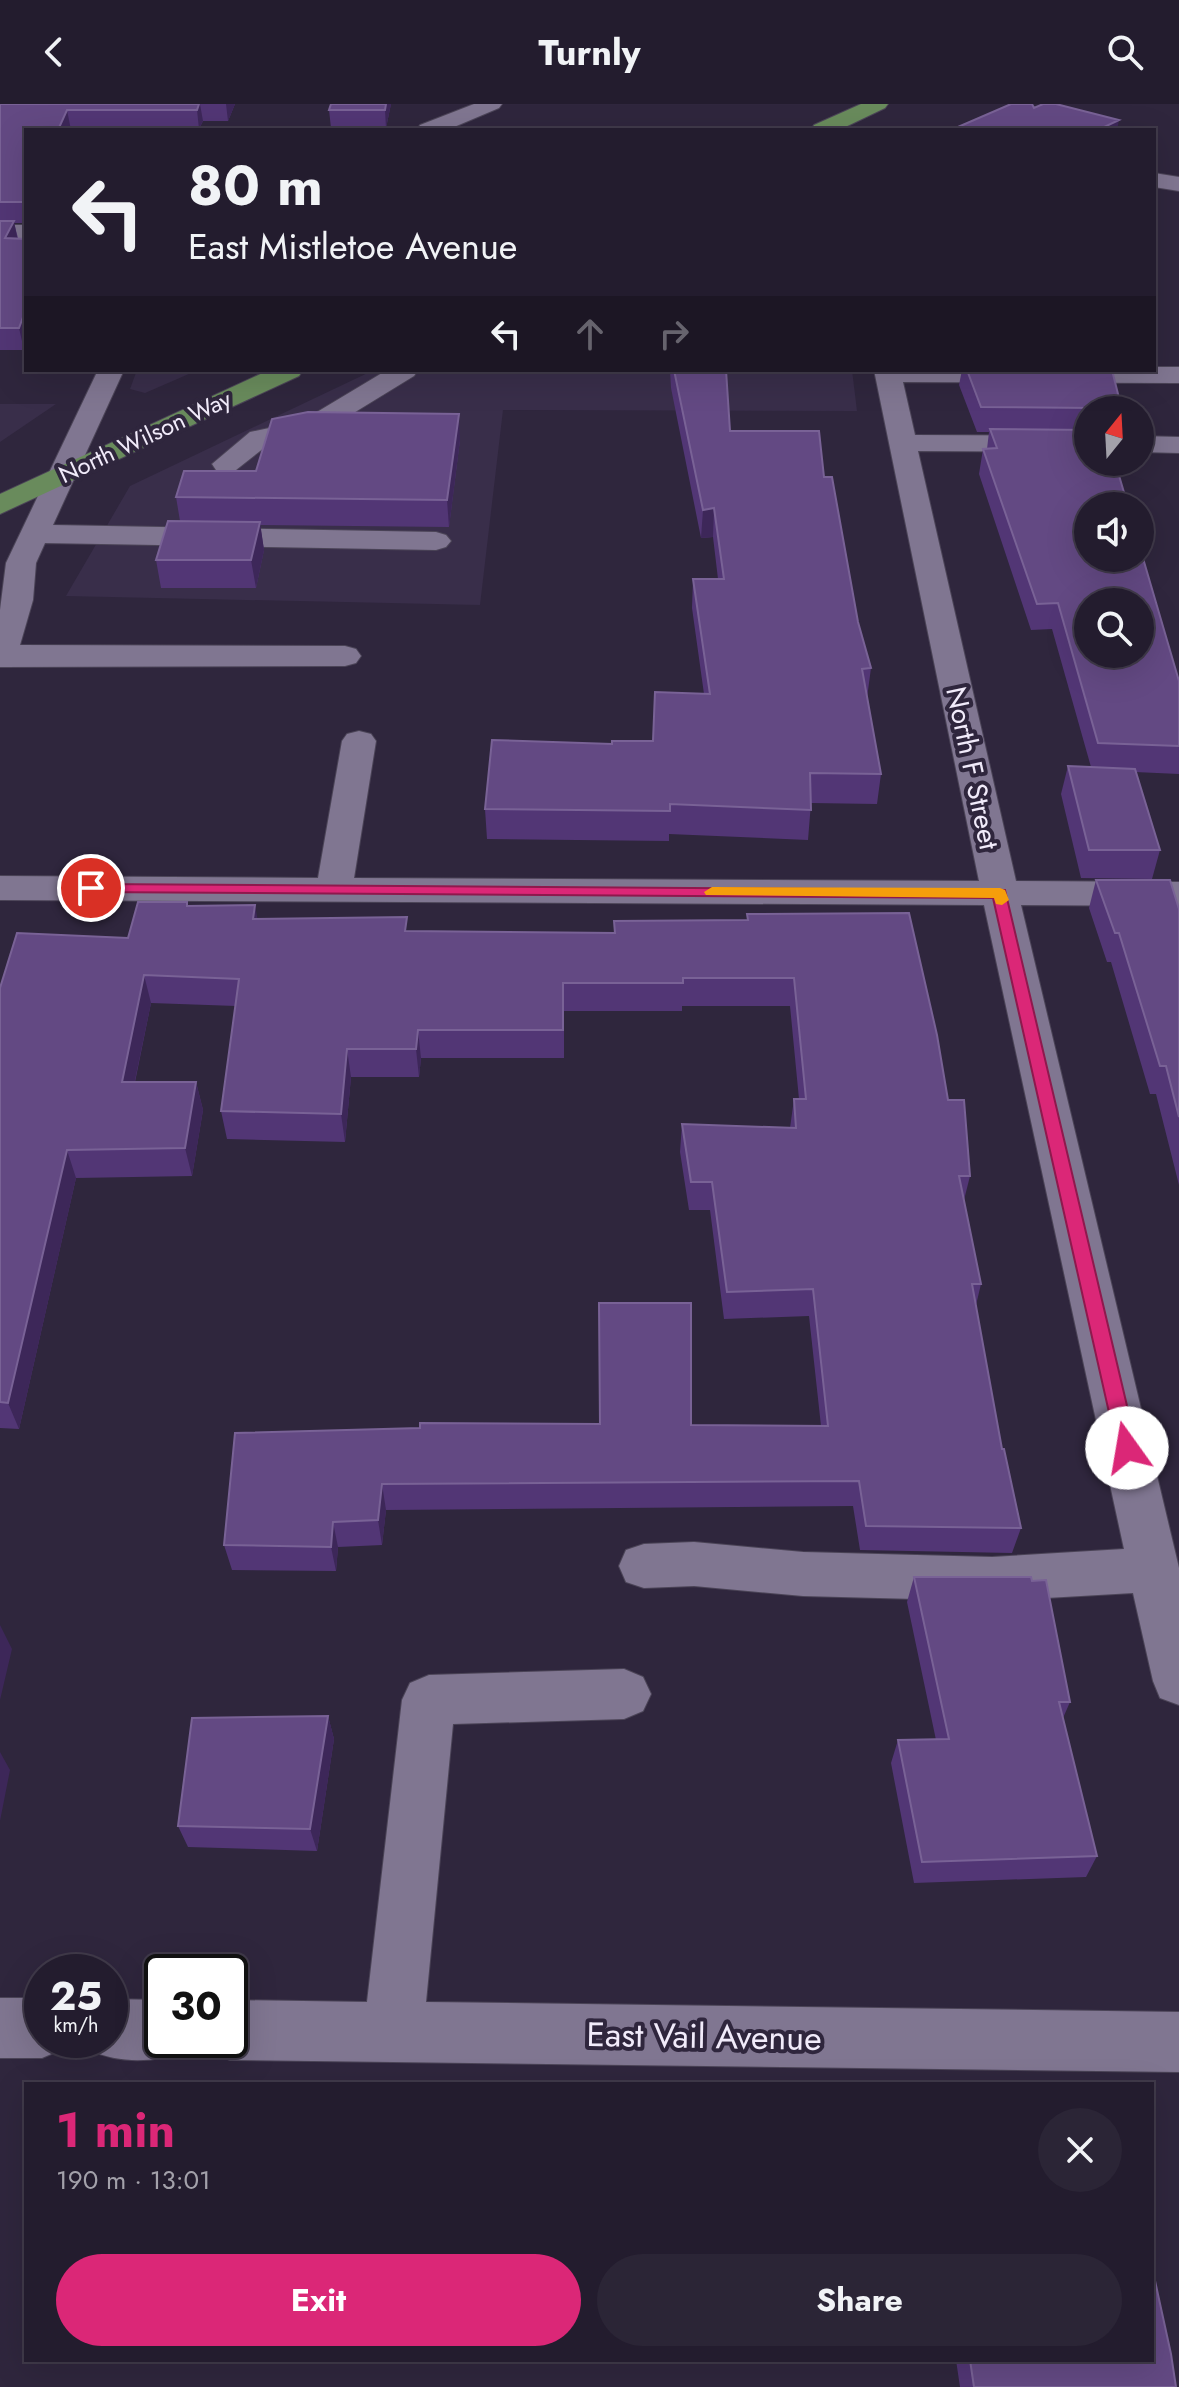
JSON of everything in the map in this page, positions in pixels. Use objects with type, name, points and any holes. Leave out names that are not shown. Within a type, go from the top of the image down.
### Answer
[{"type":"main road","points":[[826,128],[878,104]]},
{"type":"main road","name":"North Wilson Way","points":[[0,505],[286,372]]},
{"type":"street","points":[[433,128],[492,104]]},
{"type":"street","points":[[1156,180],[1179,184]]},
{"type":"street","points":[[0,232],[24,232]]},
{"type":"street","points":[[110,372],[21,563],[22,589],[0,656],[345,656]]},
{"type":"street","points":[[226,464],[260,438],[311,427],[402,372]]},
{"type":"street","points":[[887,372],[1179,375]]},
{"type":"street","name":"North F Street","points":[[887,372],[1000,893],[1179,1681]]},
{"type":"street","points":[[903,443],[1074,444]]},
{"type":"street","points":[[1154,444],[1179,445]]},
{"type":"street","points":[[34,534],[436,541]]},
{"type":"street","points":[[334,890],[359,741]]},
{"type":"street","points":[[0,888],[1179,894]]},
{"type":"street","points":[[644,1566],[694,1564],[803,1574],[992,1579],[1154,1569]]},
{"type":"street","points":[[393,2033],[429,1700],[624,1694]]},
{"type":"street","points":[[0,2028],[24,2028]]},
{"type":"street","name":"East Vail Avenue","points":[[248,2030],[1179,2042]]},
{"type":"shaded area","points":[[136,372],[193,372],[145,393],[130,389]]},
{"type":"shaded area","points":[[370,372],[852,372],[857,411],[503,410],[480,605],[66,596],[130,486]]},
{"type":"shaded area","points":[[0,404],[56,404],[0,442]]},
{"type":"building","points":[[0,104],[199,104],[197,110],[67,110],[59,128],[24,128],[24,200],[0,202]]},
{"type":"building","points":[[331,104],[386,104],[385,110],[329,110]]},
{"type":"building","points":[[1011,104],[1032,104],[1034,108],[1056,104],[1119,120],[1102,128],[956,128]]},
{"type":"building","points":[[0,221],[14,221],[5,238],[24,239],[24,314],[19,328],[0,328]]},
{"type":"building","points":[[674,372],[726,372],[730,431],[819,431],[824,477],[832,477],[858,622],[871,668],[862,669],[881,774],[810,773],[811,810],[670,804],[670,811],[485,809],[492,740],[612,744],[612,741],[653,741],[655,692],[710,694],[693,579],[724,579],[714,508],[703,510]]},
{"type":"building","points":[[968,372],[1112,372],[1118,396],[1074,396],[1074,408],[981,407]]},
{"type":"building","points":[[308,412],[459,414],[447,500],[176,497],[184,471],[256,471],[272,419]]},
{"type":"building","points":[[990,429],[1074,430],[1074,476],[1119,476],[1124,492],[1074,492],[1074,572],[1147,572],[1152,588],[1074,588],[1074,659],[1058,603],[1037,604],[983,449],[997,448]]},
{"type":"building","points":[[168,521],[260,522],[251,560],[156,560]]},
{"type":"building","points":[[1154,596],[1179,681],[1179,746],[1098,743],[1077,668],[1154,668]]},
{"type":"building","points":[[1068,766],[1135,769],[1160,850],[1089,850]]},
{"type":"building","points":[[1096,880],[1170,880],[1179,909],[1179,1117],[1166,1066],[1160,1066],[1119,933],[1115,933]]},
{"type":"building","points":[[138,902],[187,902],[187,906],[255,905],[253,919],[407,917],[405,931],[615,933],[614,921],[748,920],[747,914],[909,913],[937,1035],[948,1100],[964,1100],[970,1176],[959,1176],[981,1284],[972,1284],[1002,1449],[1021,1528],[866,1526],[859,1481],[382,1484],[378,1520],[333,1522],[331,1547],[224,1545],[235,1433],[420,1428],[420,1423],[600,1424],[599,1303],[691,1303],[691,1425],[828,1426],[813,1289],[727,1292],[712,1182],[691,1182],[682,1124],[796,1128],[794,1099],[806,1099],[794,978],[683,978],[683,983],[563,983],[563,1030],[418,1030],[416,1049],[347,1049],[341,1114],[221,1111],[239,979],[144,975],[122,1082],[196,1082],[185,1148],[67,1150],[8,1403],[0,1402],[0,988],[17,933],[128,938]]},
{"type":"building","points":[[914,1577],[1031,1577],[1032,1581],[1046,1580],[1070,1702],[1059,1702],[1097,1856],[922,1862],[898,1740],[949,1739]]},
{"type":"building","points":[[328,1716],[310,1829],[178,1826],[192,1718]]},
{"type":"building","points":[[1154,2276],[1176,2387],[974,2387],[970,2362],[1154,2362]]},
{"type":"slow traffic","points":[[712,892],[1000,893],[1002,900]]},
{"type":"route","points":[[91,888],[1000,893],[1127,1448]]}]
